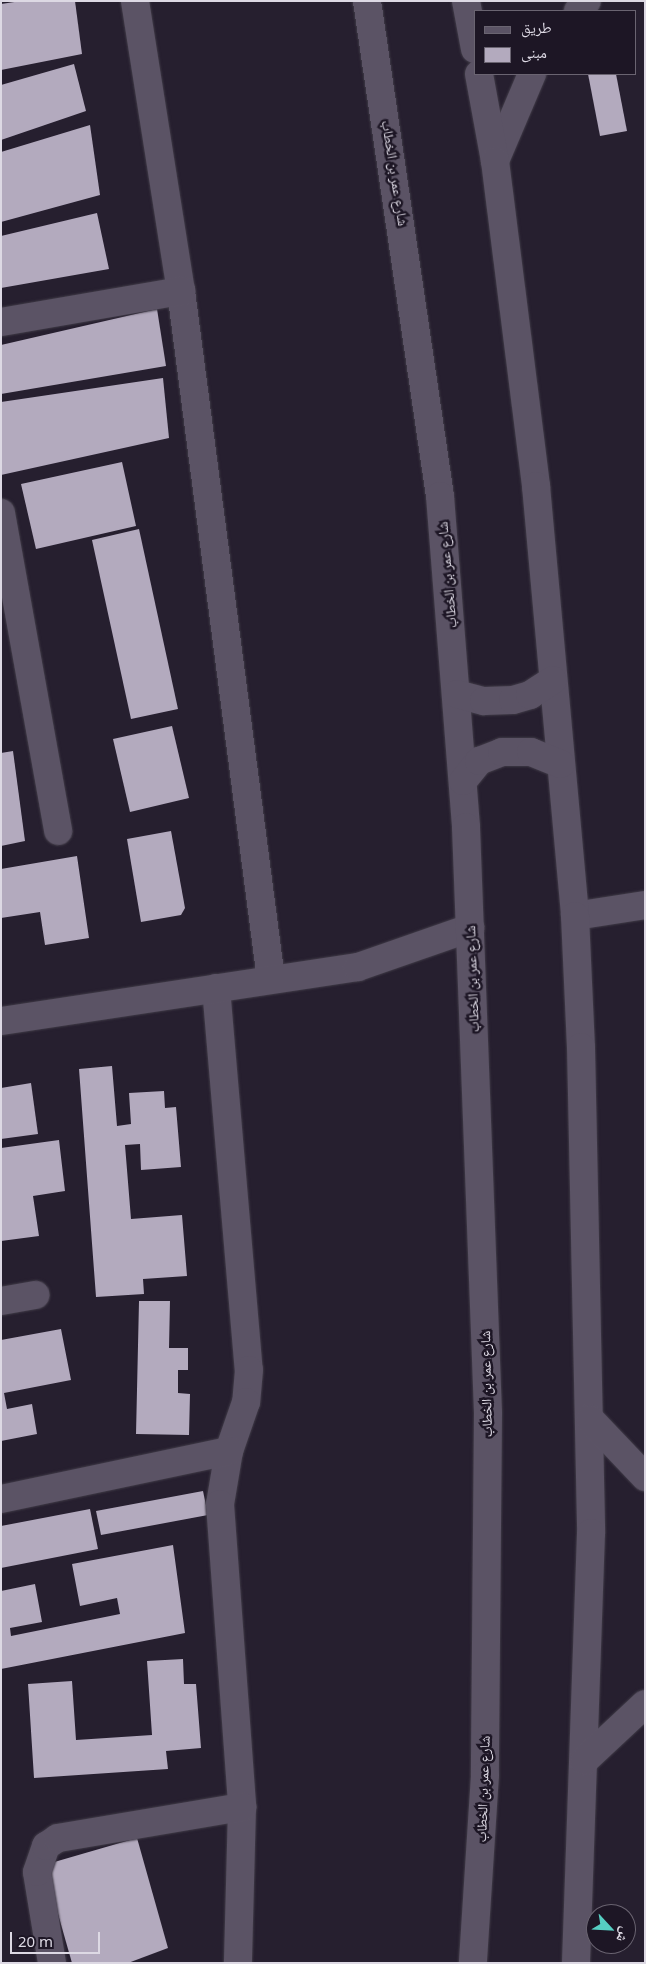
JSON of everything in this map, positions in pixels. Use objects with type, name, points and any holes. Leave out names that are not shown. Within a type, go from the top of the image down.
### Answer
[{"type":"street","points":[[135,1],[181,291],[271,979]]},
{"type":"street","name":"شارع عمر بن الخطاب","points":[[367,1],[426,381],[457,694],[463,781],[488,1413],[485,1775],[473,1963]]},
{"type":"street","points":[[466,1],[473,38]]},
{"type":"street","points":[[479,75],[495,161],[536,486],[575,916],[590,1419],[584,1761],[576,1963]]},
{"type":"street","points":[[495,161],[532,75]]},
{"type":"street","points":[[1,322],[181,291]]},
{"type":"street","points":[[1,513],[4,545],[58,831]]},
{"type":"street","points":[[457,694],[484,701],[513,700],[530,695],[554,680]]},
{"type":"street","points":[[463,781],[478,761],[502,752],[531,752],[561,764]]},
{"type":"street","points":[[575,916],[645,905]]},
{"type":"street","points":[[1,1021],[358,967],[470,928]]},
{"type":"street","points":[[216,988],[248,1370],[246,1402],[229,1451],[220,1504],[242,1807],[238,1963]]},
{"type":"street","points":[[1,1301],[35,1295]]},
{"type":"street","points":[[590,1419],[645,1477]]},
{"type":"street","points":[[1,1499],[229,1451]]},
{"type":"street","points":[[584,1761],[645,1704]]},
{"type":"street","points":[[52,1963],[37,1872],[46,1846],[58,1838],[242,1807]]},
{"type":"building","points":[[21,1],[75,1],[82,54],[1,70],[1,4]]},
{"type":"building","points":[[74,64],[86,111],[1,140],[1,85]]},
{"type":"building","points":[[588,75],[616,75],[627,131],[600,136]]},
{"type":"building","points":[[90,125],[100,195],[1,222],[1,152]]},
{"type":"building","points":[[97,213],[109,269],[1,288],[1,236]]},
{"type":"building","points":[[157,309],[166,366],[1,394],[1,345]]},
{"type":"building","points":[[163,378],[169,438],[1,475],[1,402]]},
{"type":"building","points":[[122,462],[136,526],[36,549],[21,484]]},
{"type":"building","points":[[139,529],[178,709],[131,719],[92,540]]},
{"type":"building","points":[[172,726],[189,798],[130,812],[113,739]]},
{"type":"building","points":[[13,751],[25,841],[1,846],[1,753]]},
{"type":"building","points":[[171,831],[185,908],[181,915],[141,922],[127,839]]},
{"type":"building","points":[[77,856],[89,938],[45,945],[40,912],[1,918],[1,869]]},
{"type":"building","points":[[112,1066],[117,1126],[131,1124],[129,1093],[164,1091],[165,1108],[176,1107],[181,1167],[141,1170],[140,1144],[125,1145],[131,1219],[182,1215],[187,1276],[143,1279],[144,1294],[96,1297],[79,1069]]},
{"type":"building","points":[[31,1083],[38,1134],[1,1139],[1,1088]]},
{"type":"building","points":[[59,1140],[65,1191],[33,1196],[39,1236],[1,1241],[1,1148]]},
{"type":"building","points":[[139,1301],[170,1301],[169,1348],[188,1348],[188,1370],[178,1370],[178,1393],[190,1394],[189,1435],[136,1434]]},
{"type":"building","points":[[61,1329],[71,1380],[4,1393],[7,1409],[32,1404],[37,1434],[1,1441],[1,1340]]},
{"type":"building","points":[[203,1491],[208,1515],[101,1535],[96,1511]]},
{"type":"building","points":[[90,1509],[98,1549],[1,1568],[1,1526]]},
{"type":"building","points":[[173,1545],[185,1633],[1,1669],[1,1591],[35,1584],[42,1622],[10,1628],[11,1636],[120,1614],[117,1598],[80,1606],[72,1564]]},
{"type":"building","points":[[183,1659],[184,1684],[196,1684],[201,1748],[166,1751],[168,1769],[34,1778],[28,1684],[72,1681],[76,1740],[152,1735],[147,1661]]},
{"type":"building","points":[[137,1838],[168,1948],[128,1963],[72,1963],[44,1865]]}]
